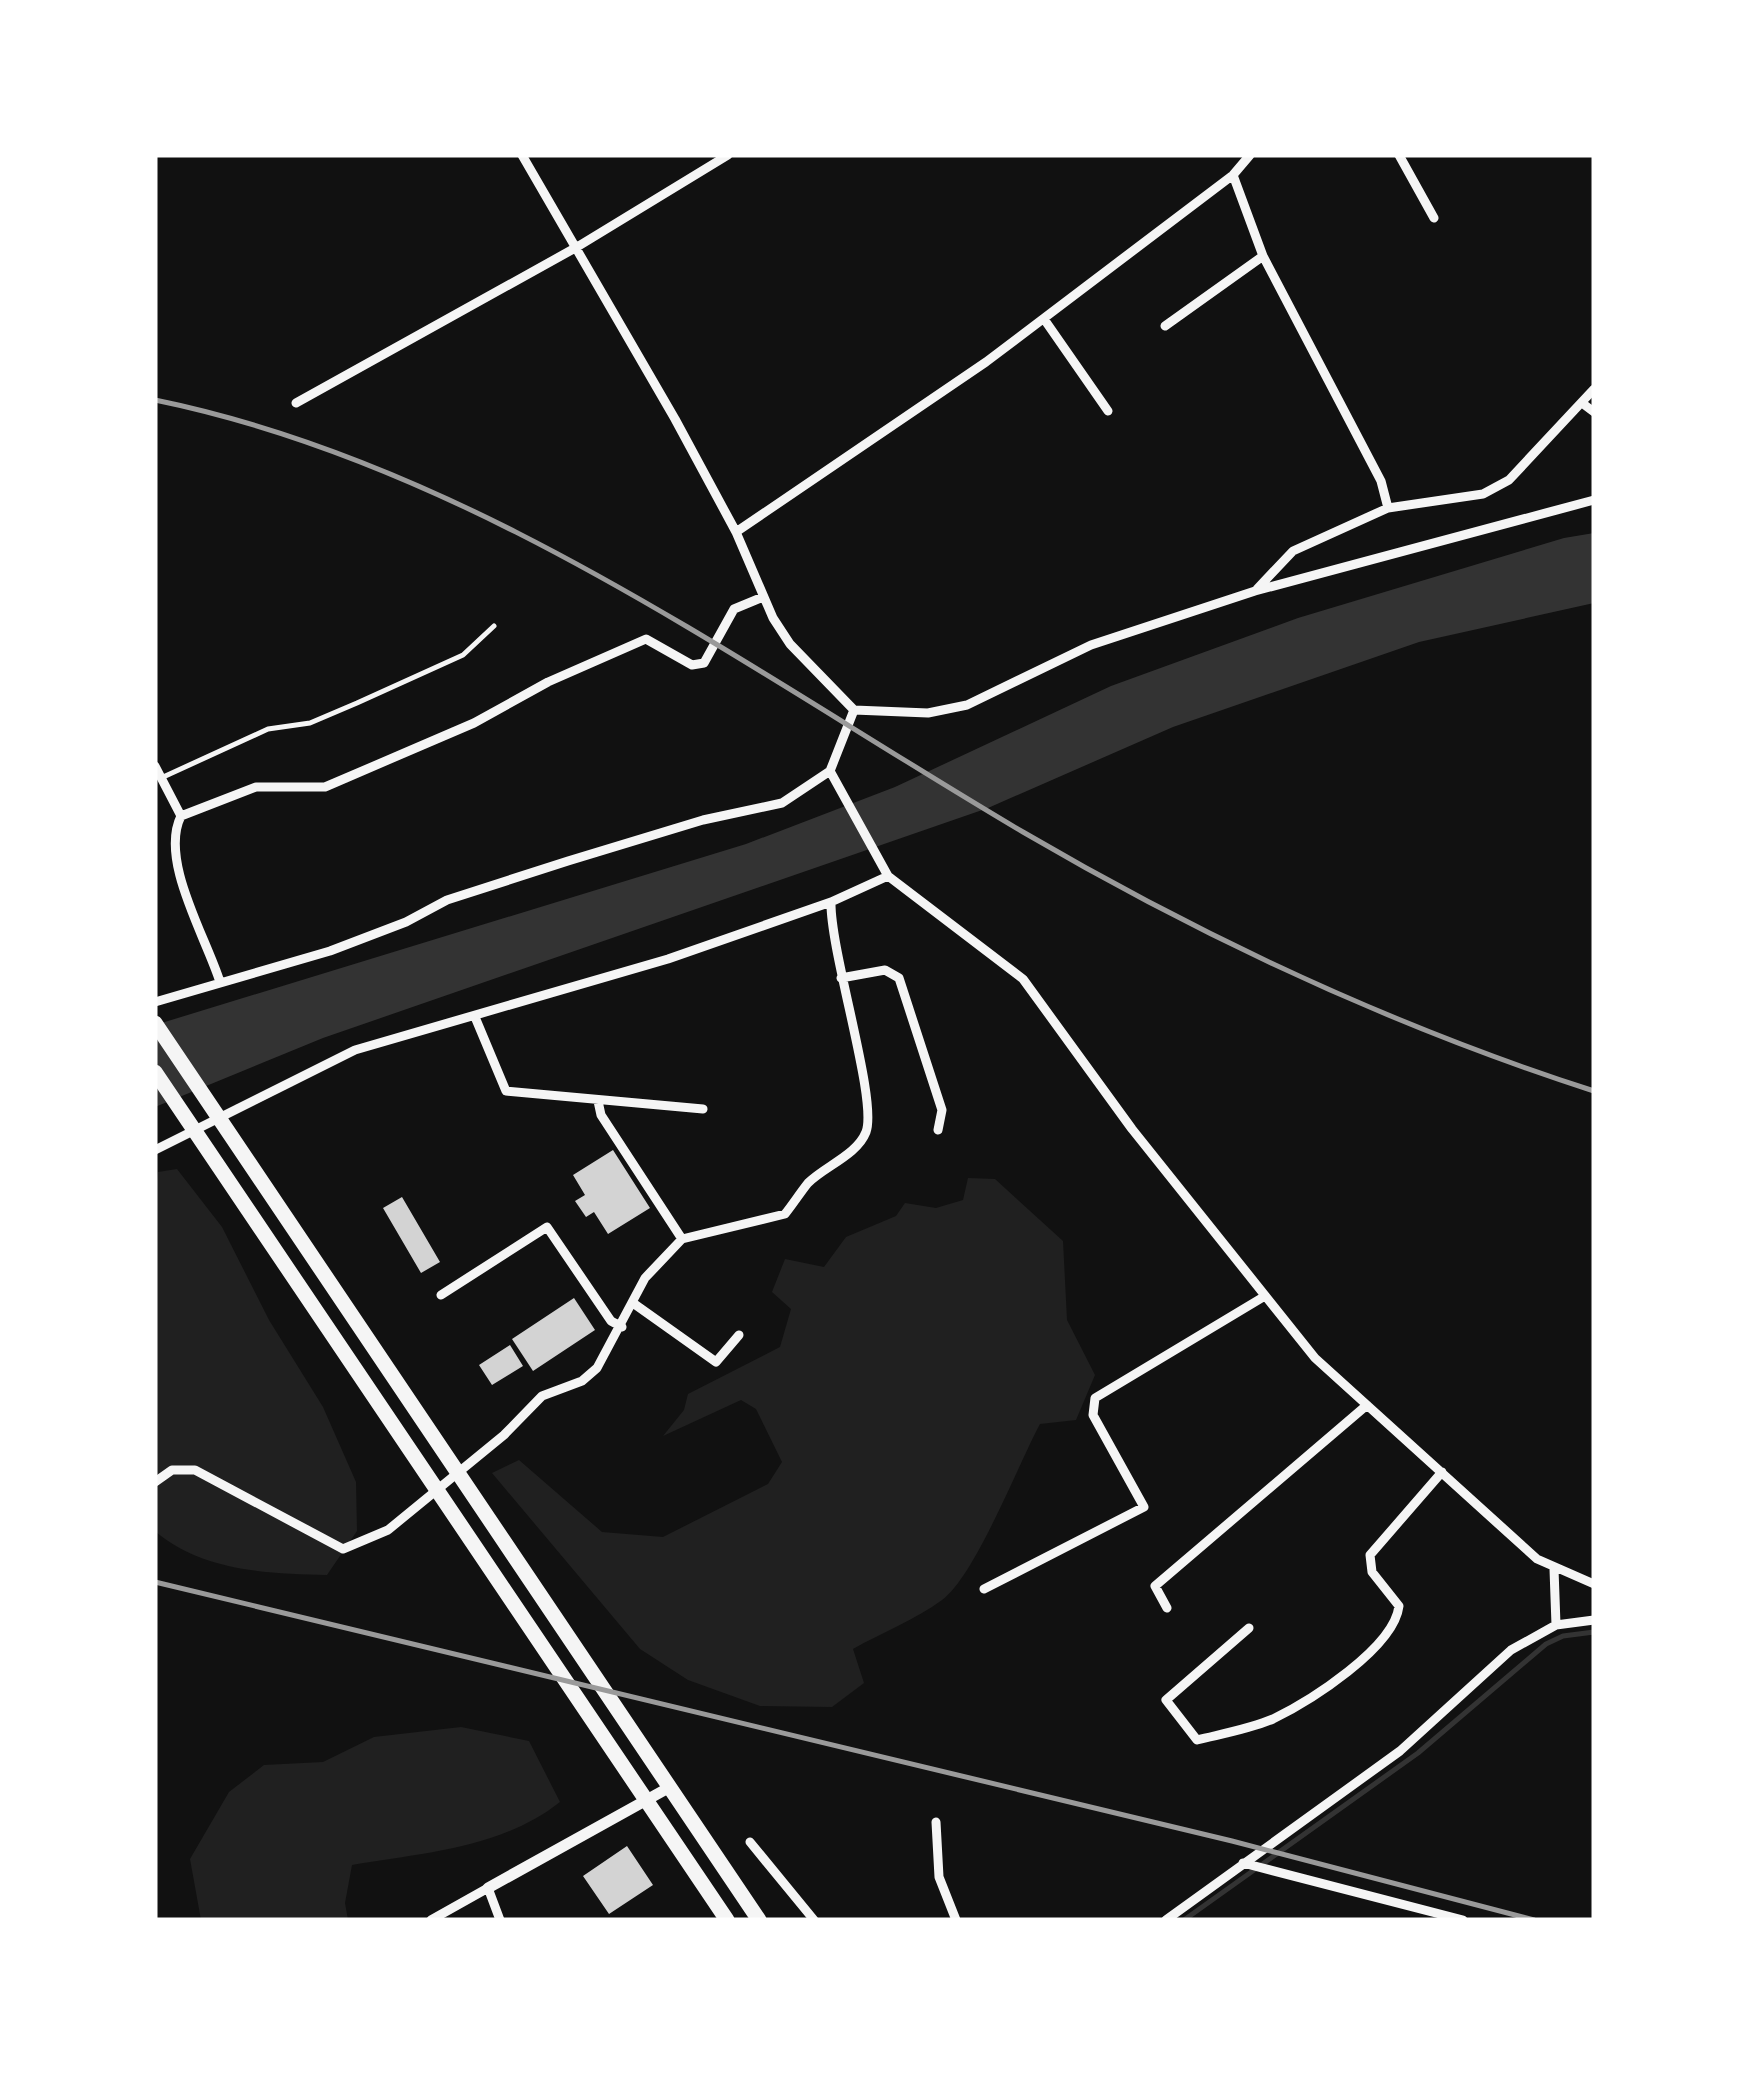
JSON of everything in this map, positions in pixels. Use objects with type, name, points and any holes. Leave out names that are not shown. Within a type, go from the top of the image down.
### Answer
[{"type":"highway","points":[[155,1023],[759,1920]]},
{"type":"highway","points":[[155,1072],[726,1920]]},
{"type":"street","points":[[522,155],[736,532],[763,597],[790,644],[854,710],[928,713],[967,705],[1091,644],[1256,591],[1594,500]]},
{"type":"street","points":[[296,403],[577,247],[728,155]]},
{"type":"street","points":[[736,532],[1044,319],[1232,175],[1250,155]]},
{"type":"street","points":[[1398,155],[1434,218]]},
{"type":"street","points":[[1232,175],[1262,256],[1380,481],[1388,508]]},
{"type":"street","points":[[1165,326],[1262,256]]},
{"type":"street","points":[[1044,319],[1108,411]]},
{"type":"street","points":[[1256,591],[1292,551],[1388,508],[1483,494],[1509,480],[1594,390]]},
{"type":"street","points":[[1582,403],[1594,412]]},
{"type":"street","points":[[181,816],[256,786],[326,787],[474,723],[548,682],[646,639],[692,665],[704,664],[734,609],[763,597]]},
{"type":"street","points":[[155,1002],[330,951],[406,922],[447,900],[568,860],[782,802],[830,771],[854,710]]},
{"type":"street","points":[[155,766],[181,816],[173,840],[178,874],[220,982]]},
{"type":"street","points":[[830,771],[888,876],[1023,979],[1132,1128],[1315,1358],[1554,1569],[1594,1584]]},
{"type":"street","points":[[155,1150],[355,1050],[668,959],[832,902],[888,876]]},
{"type":"street","points":[[155,1482],[172,1470],[195,1470],[343,1549],[388,1530],[493,1443],[542,1396],[582,1380],[597,1368],[659,1259],[682,1238],[785,1214],[807,1185],[866,1133],[866,1100],[841,978],[832,902]]},
{"type":"street","points":[[841,978],[885,970],[899,978],[942,1110],[938,1130]]},
{"type":"street","points":[[475,1016],[506,1091],[703,1109]]},
{"type":"street","points":[[598,1102],[601,1115],[682,1238]]},
{"type":"street","points":[[441,1296],[548,1227],[610,1321],[622,1327]]},
{"type":"street","points":[[984,1590],[1144,1507],[1094,1415],[1095,1398],[1265,1296]]},
{"type":"street","points":[[633,1303],[716,1362],[739,1335]]},
{"type":"street","points":[[1168,1608],[1155,1586],[1367,1405]]},
{"type":"street","points":[[1250,1628],[1166,1700],[1196,1740],[1272,1719],[1350,1671],[1397,1622],[1399,1606],[1372,1572],[1370,1555],[1442,1472]]},
{"type":"street","points":[[1554,1569],[1556,1625]]},
{"type":"street","points":[[1166,1920],[1400,1750],[1511,1650],[1556,1625],[1594,1620]]},
{"type":"street","points":[[430,1920],[670,1787]]},
{"type":"street","points":[[936,1822],[939,1877],[956,1920]]},
{"type":"street","points":[[750,1842],[814,1920]]},
{"type":"street","points":[[1243,1863],[1463,1920]]},
{"type":"street","points":[[488,1888],[500,1920]]},
{"type":"lane","points":[[161,778],[268,729],[310,723],[446,663],[463,654],[494,626]]},
{"type":"shaded area","points":[[1594,533],[1594,603],[1419,642],[1173,727],[988,808],[323,1038],[155,1107],[155,1025],[746,844],[895,787],[1111,686],[1298,618],[1564,538]]},
{"type":"shaded area","points":[[177,1169],[222,1227],[269,1320],[323,1407],[356,1482],[357,1531],[327,1575],[236,1568],[193,1555],[155,1531],[155,1196],[158,1172]]},
{"type":"shaded area","points":[[968,1178],[995,1179],[1063,1241],[1067,1320],[1095,1375],[1076,1420],[1040,1424],[982,1545],[955,1587],[921,1614],[853,1649],[864,1683],[832,1707],[760,1706],[688,1680],[640,1649],[492,1473],[519,1460],[602,1532],[663,1537],[768,1484],[782,1462],[756,1409],[741,1400],[663,1436],[684,1410],[688,1394],[780,1347],[791,1309],[772,1292],[785,1259],[824,1267],[846,1237],[896,1216],[905,1203],[936,1208],[963,1200]]},
{"type":"shaded area","points":[[461,1727],[529,1741],[560,1802],[513,1830],[487,1839],[352,1865],[345,1903],[348,1920],[201,1920],[190,1859],[229,1792],[264,1765],[323,1762],[374,1737]]},
{"type":"building","points":[[613,1150],[650,1208],[608,1234],[594,1212],[586,1217],[575,1201],[585,1195],[573,1175]]},
{"type":"building","points":[[402,1197],[440,1262],[421,1273],[383,1208]]},
{"type":"building","points":[[574,1298],[595,1330],[533,1371],[512,1339]]},
{"type":"building","points":[[510,1345],[523,1366],[492,1385],[479,1365]]},
{"type":"building","points":[[627,1846],[653,1885],[609,1914],[583,1876]]},
{"type":"waterway","points":[[1184,1920],[1418,1753],[1546,1644],[1563,1636],[1594,1632]]},
{"type":"railway","points":[[155,400],[272,431],[386,472],[497,523],[711,641],[1023,832],[1161,908],[1373,1009],[1594,1091]]},
{"type":"railway","points":[[155,1582],[1232,1841],[1534,1920]]}]
